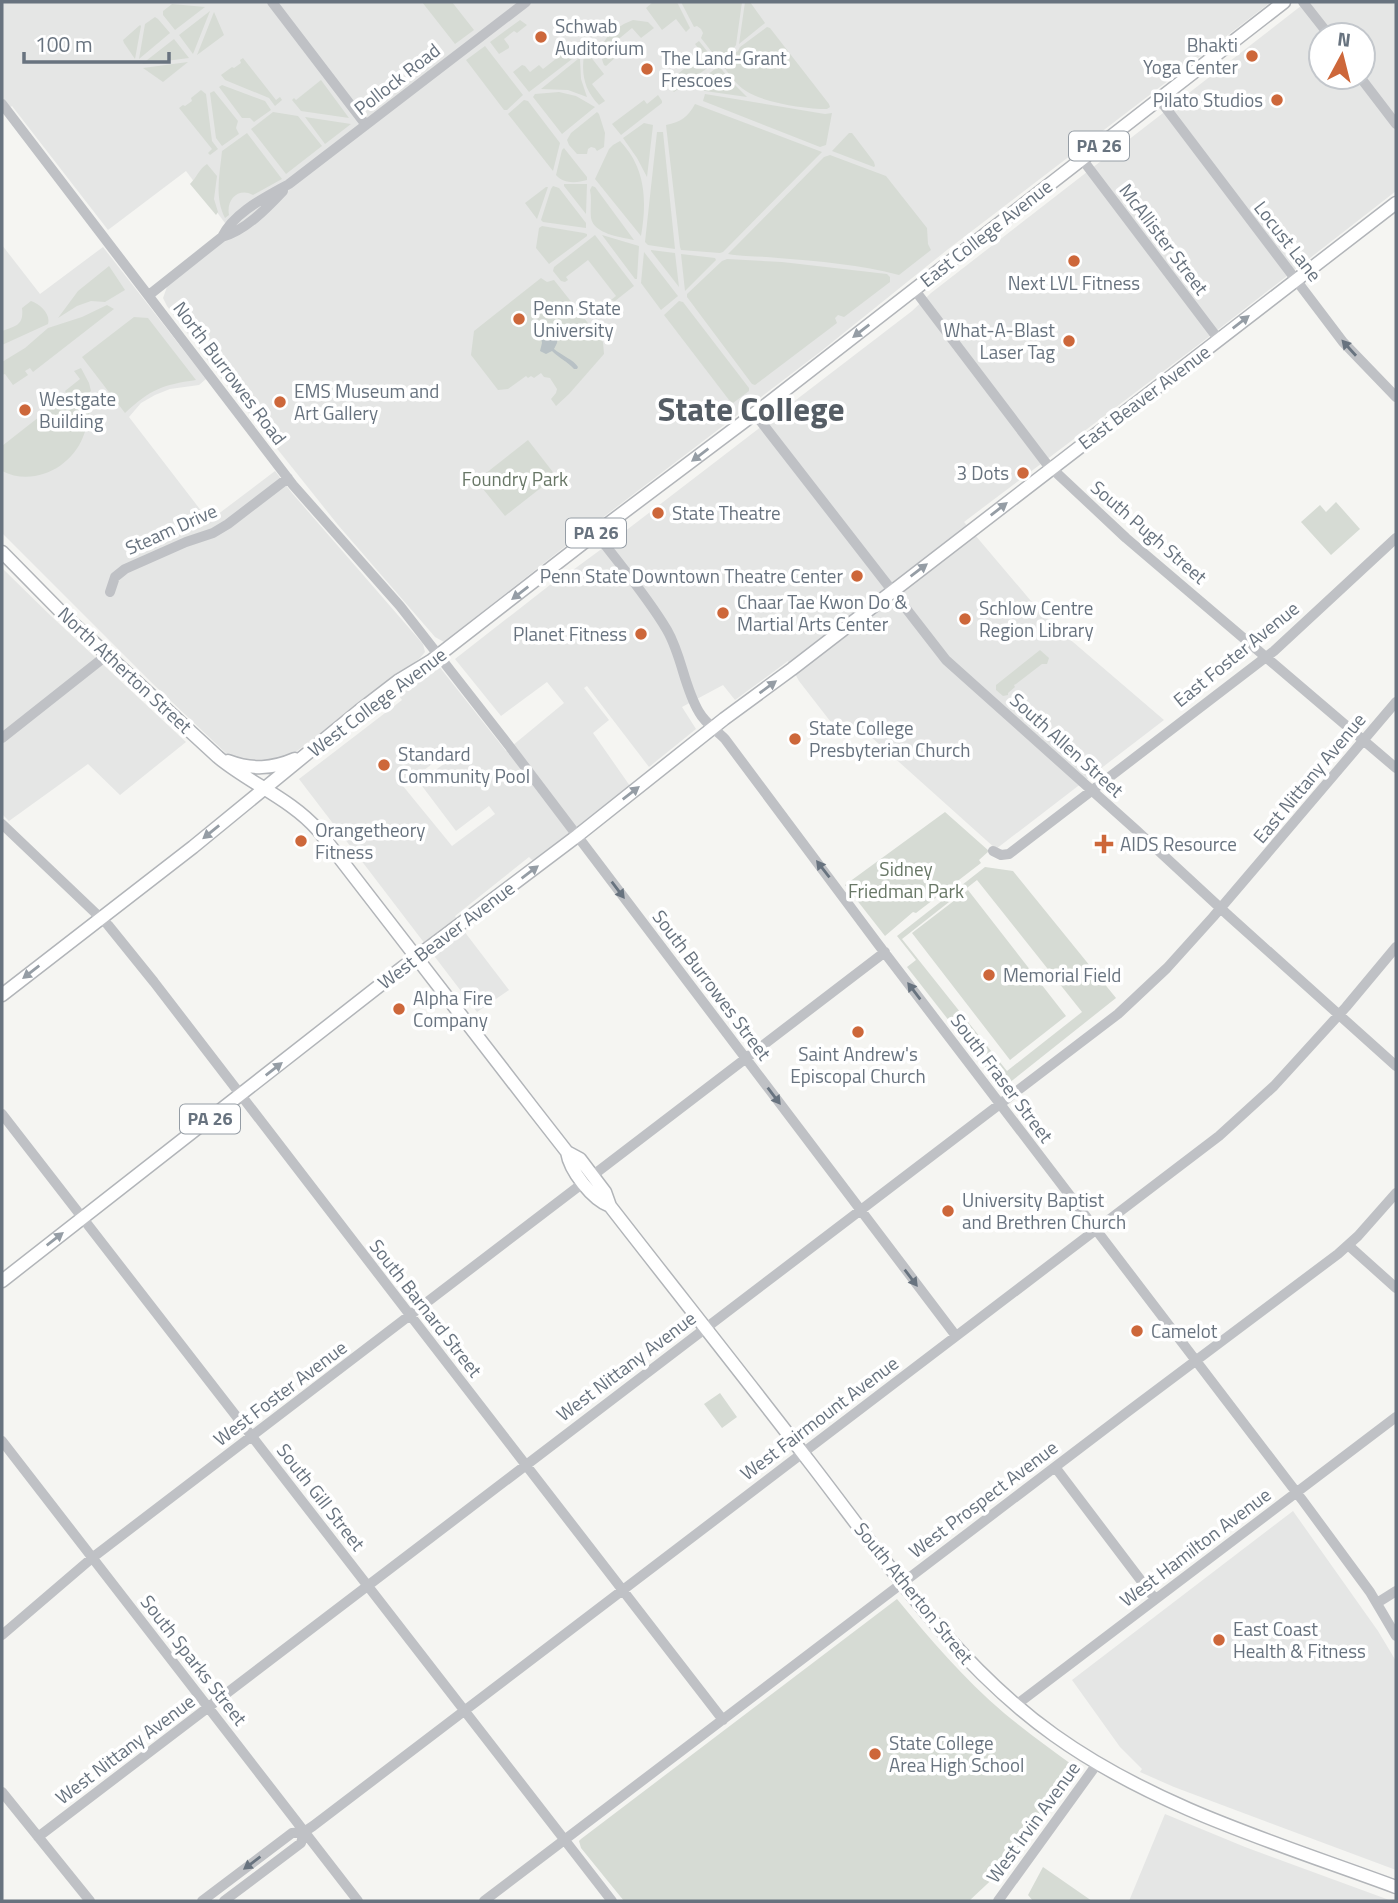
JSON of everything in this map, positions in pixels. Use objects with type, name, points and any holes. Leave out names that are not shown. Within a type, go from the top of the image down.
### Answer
[{"type":"main road","name":"East College Avenue","points":[[755,414],[1284,2]]},
{"type":"main road","name":"East Beaver Avenue","points":[[891,591],[1396,202]]},
{"type":"main road","name":"West College Avenue","points":[[2,995],[100,918],[258,786],[311,751],[398,681],[439,655],[755,414]]},
{"type":"main road","name":"North Atherton Street","points":[[2,552],[66,617],[218,757],[258,786]]},
{"type":"main road","name":"West Beaver Avenue","points":[[2,1281],[891,591]]},
{"type":"main road","points":[[218,757],[236,764],[262,768],[287,763],[311,751]]},
{"type":"main road","name":"South Atherton Street","points":[[258,786],[312,822],[567,1152],[580,1159],[588,1179],[605,1192],[610,1206],[956,1647],[1016,1705],[1054,1736],[1148,1792],[1396,1887]]},
{"type":"street","points":[[272,2],[366,125]]},
{"type":"street","name":"Pollock Road","points":[[149,295],[222,237],[231,234],[250,220],[289,184],[526,2]]},
{"type":"street","points":[[1303,2],[1317,21]]},
{"type":"street","points":[[1371,91],[1396,124]]},
{"type":"street","name":"Locust Lane","points":[[1159,99],[1343,342],[1396,397]]},
{"type":"street","name":"North Burrowes Road","points":[[2,104],[288,478],[400,606],[439,655]]},
{"type":"street","name":"McAllister Street","points":[[1082,159],[1219,340]]},
{"type":"street","name":"South Pugh Street","points":[[914,289],[1051,468],[1126,538],[1396,768]]},
{"type":"street","name":"South Allen Street","points":[[755,414],[946,660],[1396,1066]]},
{"type":"street","name":"Steam Drive","points":[[110,592],[112,582],[119,573],[186,541],[213,533],[288,478]]},
{"type":"street","name":"South Fraser Street","points":[[596,533],[665,626],[698,710],[705,720],[725,739],[1296,1492],[1377,1603],[1396,1636]]},
{"type":"street","name":"East Foster Avenue","points":[[1093,791],[1267,656],[1396,538]]},
{"type":"street","points":[[2,738],[107,655]]},
{"type":"street","name":"South Burrowes Street","points":[[439,655],[956,1336]]},
{"type":"street","name":"East Nittany Avenue","points":[[1221,909],[1396,702]]},
{"type":"street","points":[[993,851],[998,855],[1009,854],[1093,791]]},
{"type":"street","name":"South Barnard Street","points":[[2,824],[100,918],[155,982],[723,1720]]},
{"type":"street","name":"West Nittany Avenue","points":[[38,1837],[1129,1005],[1221,909]]},
{"type":"street","name":"West Fairmount Avenue","points":[[202,1901],[292,1833],[304,1832],[1219,1136],[1274,1086],[1396,947]]},
{"type":"street","name":"West Foster Avenue","points":[[2,1635],[92,1558],[885,953]]},
{"type":"street","name":"South Gill Street","points":[[2,1114],[612,1901]]},
{"type":"street","name":"West Prospect Avenue","points":[[484,1901],[1348,1245],[1396,1193]]},
{"type":"street","points":[[1348,1245],[1396,1288]]},
{"type":"street","name":"West Hamilton Avenue","points":[[1016,1705],[1396,1417]]},
{"type":"street","name":"South Sparks Street","points":[[2,1441],[358,1901]]},
{"type":"street","points":[[1055,1467],[1155,1599]]},
{"type":"street","points":[[1377,1603],[1396,1591]]},
{"type":"street","name":"West Irvin Avenue","points":[[998,1901],[1097,1764]]},
{"type":"street","points":[[2,1792],[90,1901]]},
{"type":"street","name":"West Fairmount Avenue","points":[[224,1901],[301,1843],[304,1832]]},
{"type":"shaded area","name":"Penn State University","points":[[2,2],[1271,2],[947,250],[820,352],[444,642],[435,637],[338,525],[167,306],[163,298],[168,284],[217,245],[234,235],[186,171],[108,230],[12,106],[2,113]]},
{"type":"shaded area","points":[[1306,2],[1396,2],[1396,191],[964,522],[1059,630],[1164,720],[996,849],[860,727],[844,739],[799,681],[788,661],[735,700],[723,685],[682,707],[696,729],[649,767],[587,686],[584,688],[609,720],[593,733],[630,786],[533,861],[529,857],[455,916],[509,990],[477,1012],[299,779],[402,700],[399,696],[438,665],[506,751],[564,703],[547,682],[501,716],[455,659],[912,311],[931,293]],"holes":[[[444,755],[448,761],[419,782],[456,831],[489,806],[495,814],[452,846],[403,786]]]},
{"type":"shaded area","points":[[2,245],[40,294],[103,247],[206,379],[199,385],[170,389],[155,395],[141,403],[129,417],[209,521],[275,471],[423,644],[425,652],[420,658],[293,754],[268,764],[230,757],[153,684],[2,533]]},
{"type":"shaded area","points":[[554,332],[558,335],[554,349],[574,362],[577,369],[552,351],[546,354],[540,351],[541,337]]},
{"type":"shaded area","points":[[2,568],[186,742],[120,795],[88,764],[9,821],[2,814]]},
{"type":"shaded area","points":[[1293,1511],[1378,1631],[1396,1661],[1396,1870],[1140,1772],[1142,1769],[1120,1747],[1072,1680]]},
{"type":"shaded area","points":[[1165,1814],[1245,1847],[1392,1901],[1129,1901]]},
{"type":"green space","points":[[422,2],[452,2],[474,30],[455,44]]},
{"type":"green space","points":[[653,2],[677,2],[690,28],[686,32],[676,19],[662,30],[646,8]]},
{"type":"green space","points":[[681,2],[742,2],[736,45],[733,49],[718,60],[701,38],[701,29],[694,27]]},
{"type":"green space","points":[[745,2],[750,2],[765,23],[739,44]]},
{"type":"green space","points":[[172,4],[205,7],[175,30],[163,15],[163,11]]},
{"type":"green space","points":[[210,11],[193,54],[179,35]]},
{"type":"green space","points":[[214,12],[224,35],[197,55]]},
{"type":"green space","points":[[155,17],[170,33],[139,59],[145,24]]},
{"type":"green space","points":[[520,20],[527,25],[504,39],[509,48],[499,54],[490,42]]},
{"type":"green space","points":[[633,20],[648,22],[654,28],[641,38],[632,28],[609,47],[616,57],[604,65],[604,43],[619,27]]},
{"type":"green space","points":[[141,26],[135,59],[123,40]]},
{"type":"green space","points":[[767,27],[830,107],[808,108],[763,99],[746,91],[732,78],[720,62]]},
{"type":"green space","points":[[174,39],[189,58],[142,64]]},
{"type":"green space","points":[[699,41],[715,61],[674,92],[669,87],[680,78],[678,74],[702,53],[695,44]]},
{"type":"green space","points":[[485,46],[523,95],[507,110],[504,110],[466,60]]},
{"type":"green space","points":[[571,47],[576,56],[529,92],[513,72],[522,65],[530,72],[539,65],[543,69]]},
{"type":"green space","points":[[587,52],[604,74],[592,84],[605,101],[599,105],[585,82],[583,62]]},
{"type":"green space","points":[[243,58],[276,100],[280,97],[282,100],[275,106],[269,98],[225,80],[221,75],[241,63]]},
{"type":"green space","points":[[578,59],[587,97],[568,90],[541,89]]},
{"type":"green space","points":[[188,62],[163,82],[143,68]]},
{"type":"green space","points":[[719,66],[747,97],[700,88],[699,81]]},
{"type":"green space","points":[[321,80],[349,118],[301,111],[292,100],[296,100]]},
{"type":"green space","points":[[222,85],[265,101],[271,110],[254,122],[250,118],[242,118],[219,87]]},
{"type":"green space","points":[[201,90],[206,94],[212,141],[218,149],[210,155],[208,153],[212,149],[179,108],[192,101],[191,98]]},
{"type":"green space","points":[[214,91],[238,121],[236,128],[239,134],[222,146],[216,138],[210,93]]},
{"type":"green space","points":[[559,92],[576,96],[595,107],[562,134],[533,97],[535,94]]},
{"type":"green space","points":[[705,94],[832,113],[826,145],[820,147],[703,101]]},
{"type":"green space","points":[[658,95],[662,103],[621,135],[612,124],[644,100],[647,104]]},
{"type":"green space","points":[[524,100],[528,101],[560,143],[553,171],[508,114]]},
{"type":"green space","points":[[695,104],[822,152],[720,253],[681,250],[680,247],[666,125],[684,118]]},
{"type":"green space","points":[[273,112],[298,116],[322,146],[286,174],[251,129]]},
{"type":"green space","points":[[597,112],[605,133],[604,147],[597,151],[591,147],[587,154],[577,154],[567,140],[571,133]]},
{"type":"green space","points":[[305,117],[351,124],[325,144]]},
{"type":"green space","points":[[644,123],[653,125],[647,177],[623,138]]},
{"type":"green space","points":[[657,132],[663,132],[675,249],[648,245],[645,242]]},
{"type":"green space","points":[[247,133],[282,179],[253,195],[243,193],[235,196],[230,204],[229,215],[225,218],[219,193],[222,151]]},
{"type":"green space","points":[[852,133],[874,162],[874,167],[832,151]]},
{"type":"green space","points":[[620,141],[629,151],[640,174],[644,198],[641,236],[595,179],[609,149]]},
{"type":"green space","points":[[564,148],[587,180],[570,182],[556,175]]},
{"type":"green space","points":[[830,155],[886,176],[927,228],[931,250],[899,275],[840,264],[728,254],[824,157]]},
{"type":"green space","points":[[207,164],[217,176],[214,199],[218,212],[216,215],[190,184]]},
{"type":"green space","points":[[587,184],[586,214],[564,186]]},
{"type":"green space","points":[[553,186],[559,188],[586,223],[586,228],[541,220]]},
{"type":"green space","points":[[592,186],[634,240],[608,234],[593,223],[590,190]]},
{"type":"green space","points":[[548,187],[537,219],[525,203]]},
{"type":"green space","points":[[542,226],[584,233],[587,236],[549,264],[536,248],[539,228]]},
{"type":"green space","points":[[595,235],[634,286],[615,301],[611,300],[616,296],[588,260],[566,277],[568,280],[565,282],[553,271],[554,267]]},
{"type":"green space","points":[[602,235],[639,246],[637,279],[635,279]]},
{"type":"green space","points":[[651,251],[675,253],[679,287]]},
{"type":"green space","points":[[644,252],[678,296],[661,310],[641,283]]},
{"type":"green space","points":[[681,254],[716,260],[685,291]]},
{"type":"green space","points":[[727,259],[782,262],[887,274],[890,282],[844,317],[838,315],[835,318],[837,323],[755,385],[687,297],[687,294]]},
{"type":"green space","points":[[109,266],[125,290],[105,302],[91,301],[77,306],[58,318],[78,291]]},
{"type":"green space","points":[[541,278],[547,282],[554,280],[603,342],[604,354],[556,406],[551,399],[557,389],[550,378],[541,373],[534,378],[526,376],[508,389],[498,390],[471,355],[474,331]]},
{"type":"green space","points":[[31,301],[44,310],[48,324],[2,345],[2,331],[18,324],[22,318],[22,308]]},
{"type":"green space","points":[[679,301],[683,302],[749,388],[749,391],[733,403],[664,315]]},
{"type":"green space","points":[[107,305],[114,309],[33,372],[30,368],[25,371],[28,375],[13,385],[5,374],[2,375],[2,362],[25,348],[48,328],[82,317]]},
{"type":"green space","points":[[134,317],[148,318],[196,380],[158,389],[142,398],[125,413],[82,357]]},
{"type":"green space","points":[[81,368],[91,391],[80,401],[83,405],[91,399],[83,437],[70,458],[50,472],[38,475],[26,477],[2,471],[2,446],[67,395],[65,391],[80,379],[74,371]]},
{"type":"green space","name":"Foundry Park","points":[[528,440],[556,476],[505,516],[483,489],[481,477]]},
{"type":"green space","points":[[1336,502],[1360,529],[1331,555],[1301,522],[1320,505],[1326,512]]},
{"type":"green space","points":[[1040,650],[1049,658],[1047,664],[1042,664],[1014,685],[1008,695],[1003,696],[996,690],[996,685]]},
{"type":"green space","name":"Sidney Friedman Park","points":[[945,812],[989,851],[979,860],[981,863],[916,913],[913,912],[885,936],[845,885]]},
{"type":"green space","points":[[985,867],[1013,871],[1116,998],[1004,1087],[1000,1086],[907,967],[916,960],[897,936]],"holes":[[[977,880],[1082,1012],[1007,1071],[902,939]]]},
{"type":"green space","name":"Memorial Field","points":[[968,890],[1066,1016],[1010,1060],[912,933]]},
{"type":"green space","points":[[720,1393],[737,1417],[722,1428],[704,1404]]},
{"type":"green space","name":"State College Area High School","points":[[897,1599],[989,1700],[1078,1769],[1019,1854],[969,1901],[624,1901],[581,1848],[579,1841]]},
{"type":"green space","points":[[1043,1867],[1092,1901],[1033,1901],[1028,1895]]},
{"type":"place","name":"Schwab Auditorium","points":[[541,37]]},
{"type":"place","name":"Bhakti Yoga Center","points":[[1252,56]]},
{"type":"place","name":"The Land-Grant Frescoes","points":[[647,69]]},
{"type":"place","name":"Pilato Studios","points":[[1277,100]]},
{"type":"place","name":"Next LVL Fitness","points":[[1074,261]]},
{"type":"place","name":"Penn State University","points":[[519,319]]},
{"type":"place","name":"What-A-Blast Laser Tag","points":[[1069,341]]},
{"type":"place","name":"EMS Museum and Art Gallery","points":[[280,402]]},
{"type":"place","name":"Westgate Building","points":[[25,410]]},
{"type":"place","name":"3 Dots","points":[[1023,473]]},
{"type":"place","name":"State Theatre","points":[[658,513]]},
{"type":"place","name":"Penn State Downtown Theatre Center","points":[[857,576]]},
{"type":"place","name":"Chaar Tae Kwon Do & Martial Arts Center","points":[[723,613]]},
{"type":"place","name":"Schlow Centre Region Library","points":[[965,619]]},
{"type":"place","name":"Planet Fitness","points":[[641,634]]},
{"type":"place","name":"State College Presbyterian Church","points":[[795,739]]},
{"type":"place","name":"Standard Community Pool","points":[[384,765]]},
{"type":"place","name":"Orangetheory Fitness","points":[[301,841]]},
{"type":"place","name":"AIDS Resource","points":[[1104,844]]},
{"type":"place","name":"Memorial Field","points":[[989,975]]},
{"type":"place","name":"Alpha Fire Company","points":[[399,1009]]},
{"type":"place","name":"Saint Andrew's Episcopal Church","points":[[858,1032]]},
{"type":"place","name":"University Baptist and Brethren Church","points":[[948,1211]]},
{"type":"place","name":"Camelot","points":[[1137,1331]]},
{"type":"place","name":"East Coast Health & Fitness","points":[[1219,1640]]},
{"type":"place","name":"State College Area High School","points":[[875,1754]]},
{"type":"district","name":"State College","points":[[751,409]]}]
